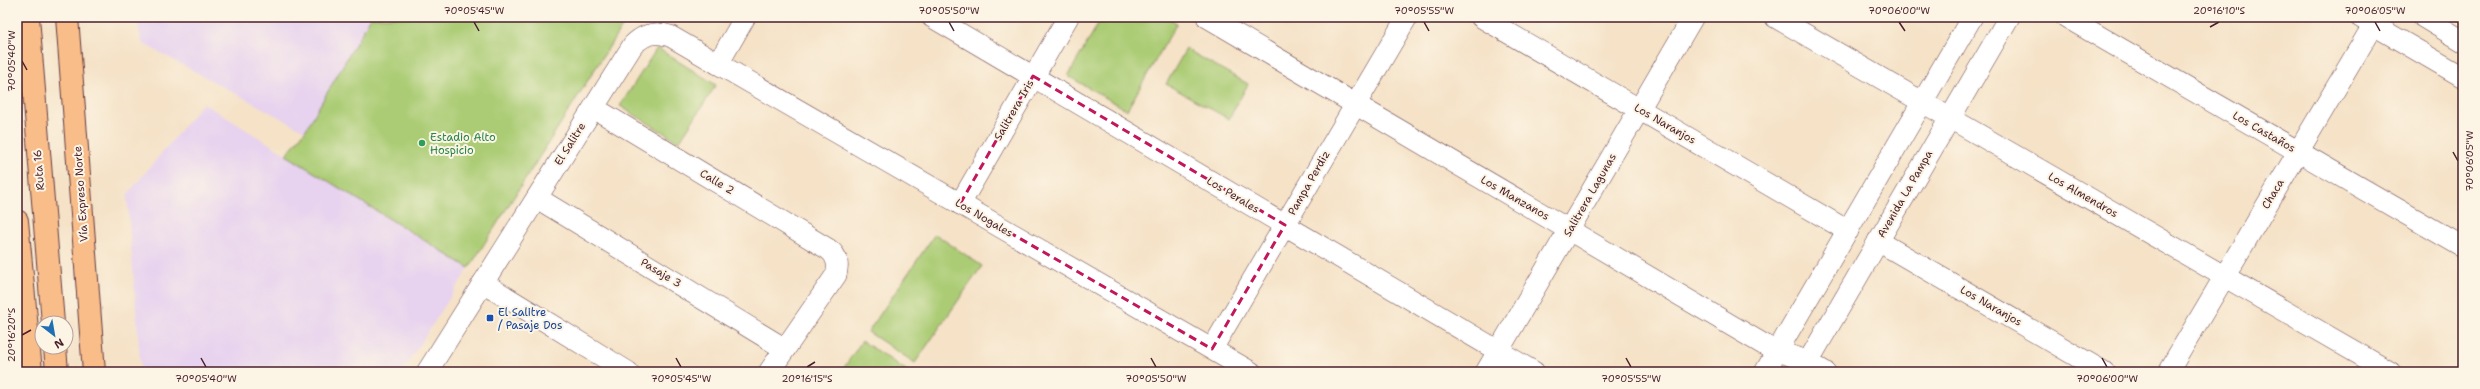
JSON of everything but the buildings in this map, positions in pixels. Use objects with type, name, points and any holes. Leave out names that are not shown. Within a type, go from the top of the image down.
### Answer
[{"type":"main road","name":"Ruta 16","points":[[28,17],[52,315]]},
{"type":"main road","name":"Vía Expreso Norte","points":[[67,17],[94,372]]},
{"type":"main road","points":[[17,221],[31,372]]},
{"type":"main road","points":[[56,355],[57,372]]},
{"type":"street","points":[[718,64],[745,17]]},
{"type":"street","name":"Los Perales","points":[[932,17],[1534,372]]},
{"type":"street","name":"Salitrera Iris","points":[[960,204],[1068,17]]},
{"type":"street","name":"Los Manzanos","points":[[1207,17],[1777,352],[1812,369]]},
{"type":"street","name":"Pampa Perdiz","points":[[1212,349],[1407,17]]},
{"type":"street","name":"Los Naranjos","points":[[1481,17],[1848,231]]},
{"type":"street","name":"Salitrera Lagunas","points":[[1486,372],[1693,17]]},
{"type":"street","name":"Los Almendros","points":[[1776,17],[2390,372]]},
{"type":"street","points":[[1765,372],[1972,17]]},
{"type":"street","name":"Avenida La Pampa","points":[[1812,369],[1878,241],[2009,17]]},
{"type":"street","name":"Los Castaños","points":[[2066,17],[2463,247]]},
{"type":"street","points":[[2423,17],[2463,41]]},
{"type":"street","points":[[2370,20],[2463,77]]},
{"type":"street","name":"Chaca","points":[[2168,372],[2298,152],[2370,20]]},
{"type":"street","name":"El Salitre","points":[[430,371],[483,283],[633,45],[644,36],[657,33],[670,36],[718,64]]},
{"type":"street","name":"Los Nogales","points":[[718,64],[1251,372]]},
{"type":"street","name":"Calle 2","points":[[594,108],[828,249],[837,260],[836,275],[785,349]]},
{"type":"street","name":"Pasaje 3","points":[[537,198],[785,349]]},
{"type":"street","name":"Los Naranjos","points":[[1878,241],[2104,372]]},
{"type":"street","points":[[483,283],[628,372]]},
{"type":"street","points":[[769,372],[785,349]]},
{"type":"highlighted area","points":[[1033,76],[1285,225],[1212,349],[960,204]]},
{"type":"shaded area","points":[[136,17],[371,17],[305,131],[142,43]]},
{"type":"shaded area","points":[[203,103],[469,268],[402,372],[141,372],[127,195]]},
{"type":"green space","name":"Estadio Alto Hospicio","points":[[371,17],[628,17],[469,268],[286,155],[305,131]]},
{"type":"green space","points":[[1102,17],[1167,17],[1177,23],[1127,110],[1068,76]]},
{"type":"green space","points":[[657,48],[716,85],[679,142],[620,106]]},
{"type":"green space","points":[[1186,49],[1248,84],[1229,119],[1166,84]]},
{"type":"green space","points":[[935,234],[982,266],[915,363],[868,332]]},
{"type":"green space","points":[[862,341],[909,372],[841,372]]},
{"type":"place","name":"Estadio Alto Hospicio","points":[[422,143]]},
{"type":"place","name":"El Salitre / Pasaje Dos","points":[[490,318]]}]
